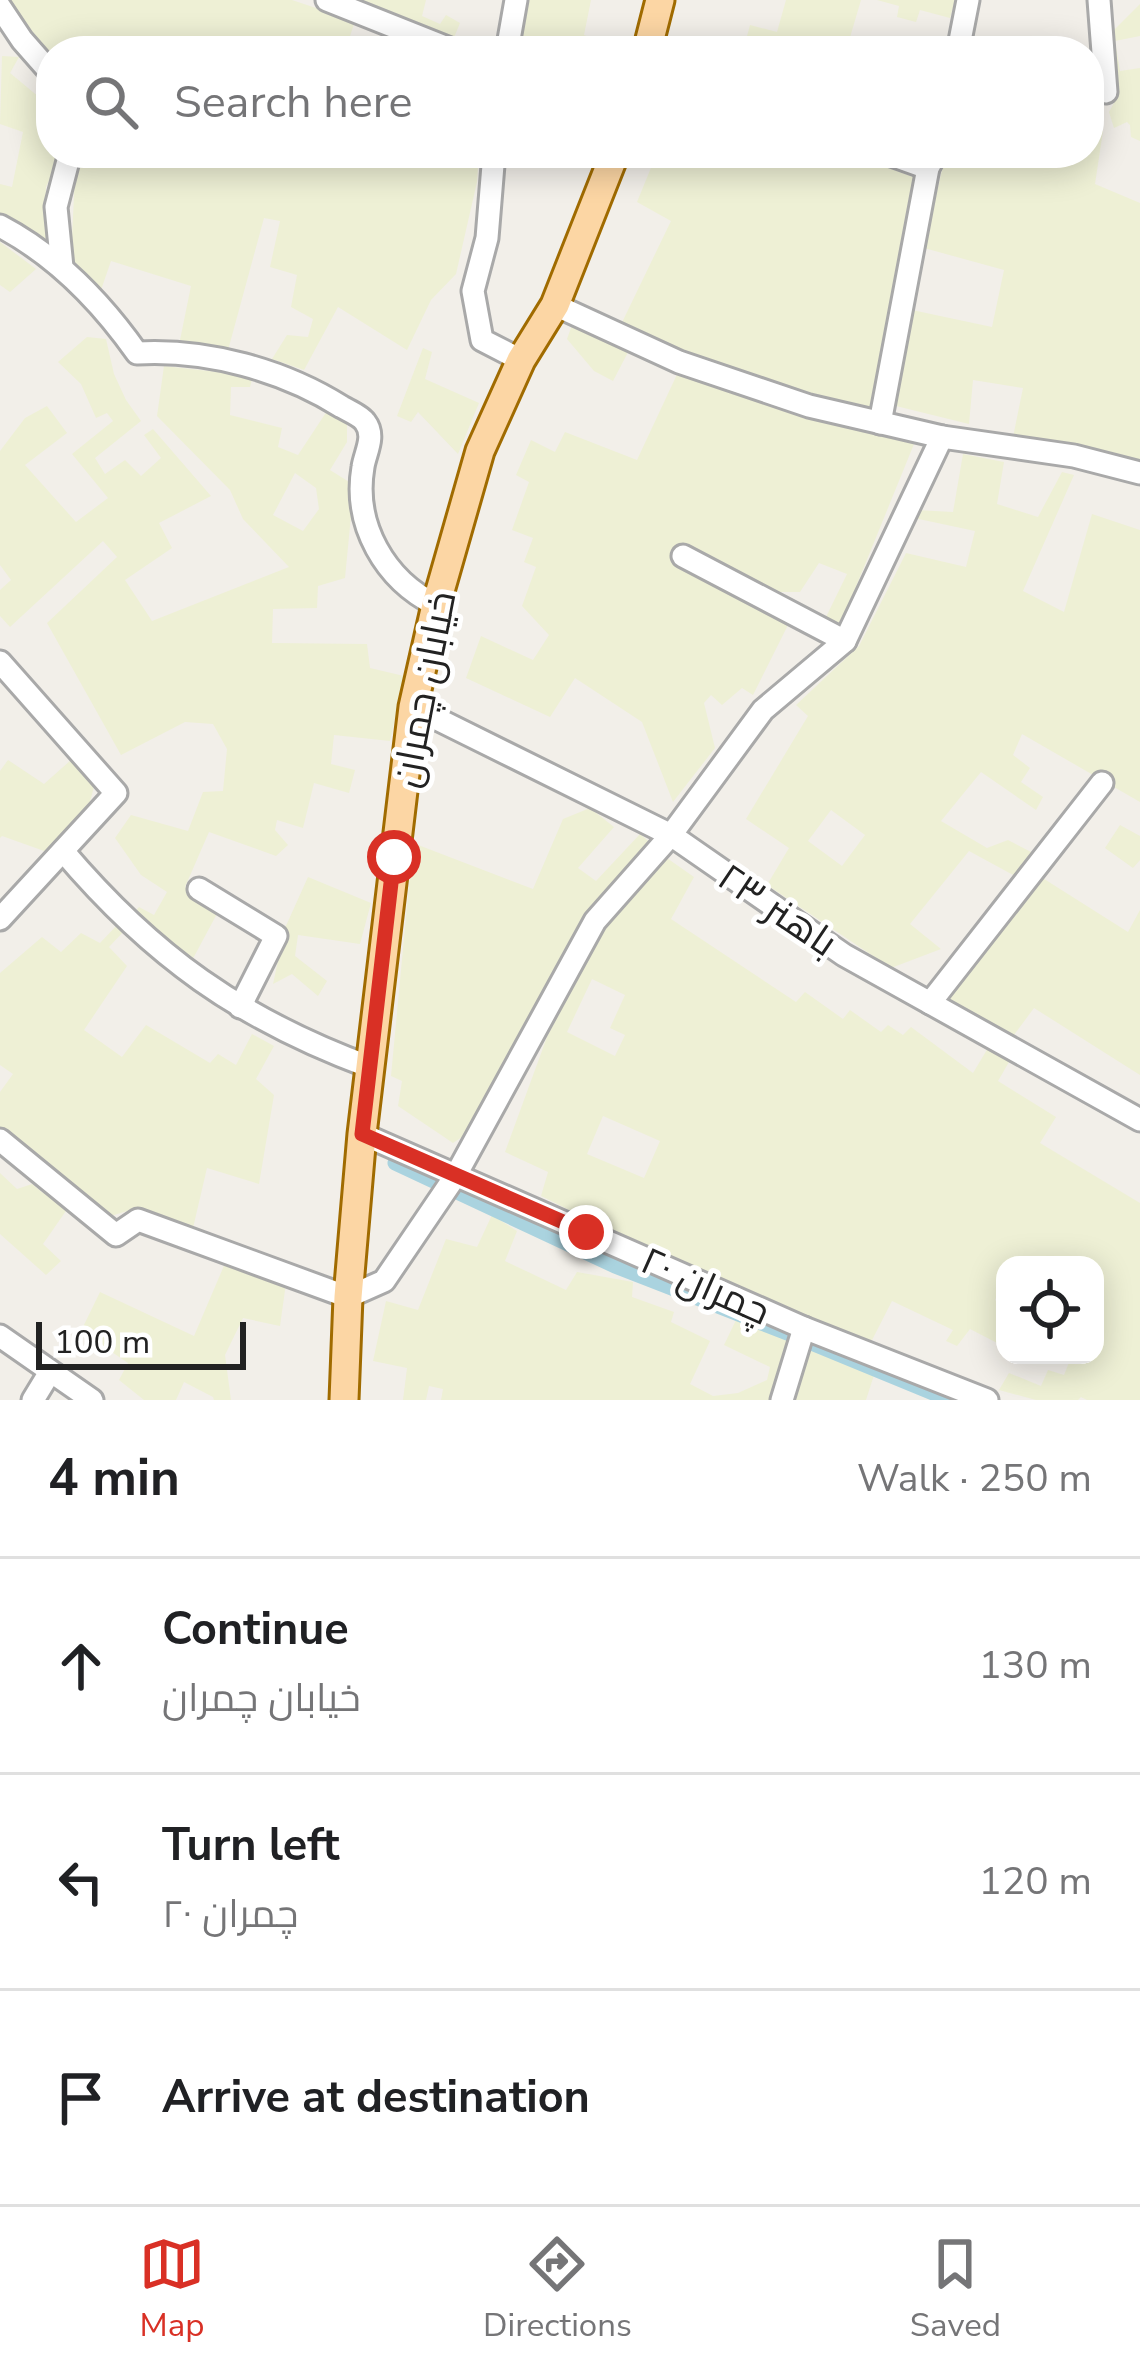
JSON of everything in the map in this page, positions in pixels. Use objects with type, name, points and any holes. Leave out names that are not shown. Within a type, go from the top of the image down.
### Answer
[{"type":"main road","points":[[651,36],[660,0]]},
{"type":"main road","name":"خیابان چمران","points":[[344,1400],[362,1134],[412,707],[481,451],[521,360],[555,305],[609,168]]},
{"type":"street","points":[[327,0],[417,36]]},
{"type":"street","points":[[510,36],[516,0]]},
{"type":"street","points":[[961,36],[968,0]]},
{"type":"street","points":[[1099,0],[1102,36]]},
{"type":"street","points":[[0,7],[36,56]]},
{"type":"street","points":[[1104,66],[1106,92]]},
{"type":"street","points":[[62,267],[56,206],[66,168]]},
{"type":"street","points":[[493,168],[487,238],[473,291],[482,340],[521,360]]},
{"type":"street","points":[[880,423],[931,168]]},
{"type":"street","points":[[0,226],[62,267],[110,315],[137,353],[241,363],[316,391],[365,421],[370,433],[362,504],[371,539],[390,571],[417,596],[436,605]]},
{"type":"street","points":[[555,305],[679,362],[808,406],[942,437],[1074,456],[1140,473]]},
{"type":"street","points":[[0,1140],[116,1235],[138,1220],[348,1297],[384,1281],[456,1175],[595,922],[670,835],[763,710],[845,641],[942,437]]},
{"type":"street","points":[[683,556],[845,641]]},
{"type":"street","points":[[0,662],[116,793],[0,919]]},
{"type":"street","name":"باهنر ۲۳","points":[[412,707],[670,835],[844,955],[1140,1120]]},
{"type":"street","points":[[930,1003],[1102,783]]},
{"type":"street","points":[[63,850],[162,952],[240,1007],[370,1067]]},
{"type":"street","points":[[200,889],[276,936],[240,1007]]},
{"type":"street","name":"چمران ۲۰","points":[[362,1134],[803,1328],[987,1400]]},
{"type":"street","points":[[782,1400],[803,1328]]},
{"type":"street","points":[[0,1336],[92,1400]]},
{"type":"street","points":[[33,1400],[50,1372]]},
{"type":"green space","points":[[5,0],[292,0],[355,21],[350,36],[36,36],[36,40],[13,19]]},
{"type":"green space","points":[[350,0],[426,0],[422,16],[440,24],[446,15],[460,23],[455,36],[443,36]]},
{"type":"green space","points":[[522,0],[591,0],[586,36],[516,36]]},
{"type":"green space","points":[[786,0],[861,0],[850,36],[747,36],[750,25],[777,32]]},
{"type":"green space","points":[[877,0],[955,0],[950,18],[920,10],[916,22],[897,17],[899,6]]},
{"type":"green space","points":[[1140,4],[1140,36],[1115,41],[1120,71],[1140,68],[1140,141],[1131,137],[1127,122],[1114,128],[1109,112],[1116,99],[1108,36]]},
{"type":"green space","points":[[2,56],[19,57],[10,73],[36,95],[36,168],[55,168],[46,187],[45,221],[51,252],[0,219],[0,184],[12,187],[23,132],[0,124]]},
{"type":"green space","points":[[75,168],[478,168],[456,274],[431,300],[407,350],[338,307],[304,370],[272,359],[287,335],[308,337],[313,319],[291,307],[297,275],[270,267],[280,221],[264,218],[227,354],[180,340],[191,286],[111,261],[101,290],[71,259]]},
{"type":"green space","points":[[651,168],[888,168],[913,177],[866,429],[914,444],[840,626],[826,617],[847,574],[819,563],[800,592],[774,592],[790,621],[753,695],[742,688],[722,705],[711,695],[704,703],[715,748],[673,802],[642,722],[575,678],[550,717],[466,678],[481,636],[533,660],[549,635],[522,606],[536,567],[524,562],[533,538],[512,530],[529,482],[516,475],[531,440],[555,452],[565,432],[637,460],[687,353],[637,335],[613,381],[594,371],[567,339],[572,325],[614,339],[671,221],[637,202]]},
{"type":"green space","points":[[943,168],[1097,168],[1095,184],[1140,203],[1140,468],[1013,437],[1023,388],[973,380],[969,424],[896,406],[912,310],[992,327],[1004,270],[924,248]]},
{"type":"green space","points":[[0,242],[36,269],[10,292],[0,285]]},
{"type":"green space","points":[[87,337],[106,339],[114,374],[141,421],[95,458],[105,474],[125,460],[141,476],[161,458],[144,435],[153,429],[211,496],[159,523],[172,548],[125,580],[152,621],[289,567],[243,519],[230,490],[157,416],[164,366],[253,376],[250,387],[231,387],[230,415],[282,428],[278,447],[298,455],[329,408],[347,420],[347,442],[330,470],[354,485],[345,578],[318,586],[317,608],[273,609],[272,643],[367,644],[370,668],[404,676],[390,741],[334,735],[331,764],[355,770],[349,793],[314,783],[303,828],[277,820],[275,830],[288,845],[276,856],[209,832],[185,887],[219,910],[189,966],[133,914],[139,907],[154,915],[167,892],[141,875],[115,838],[131,815],[188,831],[203,792],[223,791],[227,749],[213,724],[185,722],[121,755],[47,623],[117,557],[103,541],[10,627],[0,616],[0,590],[11,580],[0,565],[0,451],[25,418],[47,406],[67,433],[25,465],[76,522],[108,498],[72,454],[113,421],[107,413],[96,418],[81,384],[58,362]],"holes":[[[295,473],[316,488],[319,509],[303,531],[273,515]]]},
{"type":"green space","points":[[423,348],[432,352],[425,379],[479,403],[458,454],[418,412],[411,422],[397,416]]},
{"type":"green space","points":[[963,454],[1004,462],[997,504],[1038,517],[1062,472],[1074,475],[1023,591],[1064,612],[1092,514],[1140,530],[1140,802],[1022,734],[1013,755],[1030,768],[1021,782],[1043,797],[1036,810],[981,772],[941,821],[987,848],[1008,840],[1033,853],[1015,876],[969,851],[910,924],[941,949],[891,968],[767,885],[789,848],[746,819],[808,716],[796,705],[859,646],[906,553],[966,567],[975,531],[914,518],[916,510],[953,512]],"holes":[[[831,810],[865,835],[842,866],[808,841]]]},
{"type":"green space","points":[[8,760],[44,784],[71,760],[94,787],[86,816],[47,852],[0,838],[0,771]]},
{"type":"green space","points":[[590,808],[614,827],[578,868],[596,881],[640,834],[652,844],[581,919],[477,1127],[453,1143],[398,1106],[402,1081],[391,1076],[413,843],[533,889],[563,819]]},
{"type":"green space","points":[[1120,825],[1140,836],[1140,860],[1133,868],[1105,848]]},
{"type":"green space","points":[[664,856],[694,877],[671,919],[796,1002],[805,992],[843,1019],[850,1010],[881,1032],[888,1025],[903,1035],[911,1027],[973,1073],[988,1048],[1009,1062],[998,1081],[1056,1117],[1040,1143],[1140,1203],[1140,1400],[1036,1400],[999,1390],[1009,1373],[1041,1386],[1048,1370],[1064,1375],[1068,1364],[1104,1364],[1104,1256],[996,1256],[996,1342],[970,1329],[957,1346],[946,1341],[953,1330],[892,1301],[869,1346],[705,1277],[541,1196],[548,1172],[505,1152],[547,1037],[613,911]],"holes":[[[592,979],[625,995],[610,1028],[625,1035],[615,1056],[567,1032]],[[603,1116],[660,1141],[644,1178],[587,1154]]]},
{"type":"green space","points":[[308,877],[371,903],[360,944],[298,935],[295,956],[327,981],[318,996],[292,974],[273,984],[285,928]]},
{"type":"green space","points":[[1041,877],[1128,932],[1140,910],[1140,1075],[1034,1008],[1011,1039],[946,1003]]},
{"type":"green space","points":[[119,923],[126,929],[109,947],[127,966],[84,1030],[122,1057],[146,1025],[210,1063],[218,1054],[236,1065],[252,1034],[274,1046],[256,1079],[274,1095],[259,1184],[207,1168],[193,1228],[137,1208],[88,1223],[68,1208],[43,1244],[61,1261],[46,1275],[0,1234],[0,1173],[17,1189],[32,1184],[43,1193],[56,1177],[0,1128],[0,1092],[13,1074],[0,1065],[0,973],[42,937],[61,952],[81,933],[100,943]]},
{"type":"green space","points":[[492,1215],[517,1231],[505,1261],[566,1290],[577,1272],[633,1282],[632,1297],[674,1312],[671,1322],[710,1341],[690,1384],[713,1396],[738,1393],[767,1380],[770,1367],[724,1345],[736,1320],[792,1338],[770,1400],[441,1400],[443,1389],[429,1386],[426,1400],[403,1400],[407,1368],[373,1361],[386,1301],[418,1310],[446,1239],[477,1247]]},
{"type":"green space","points":[[226,1261],[286,1283],[280,1326],[243,1318],[225,1355],[231,1400],[214,1400],[184,1382],[176,1400],[144,1400],[119,1380],[128,1363],[81,1331],[100,1292],[194,1336]]},
{"type":"green space","points":[[804,1348],[874,1375],[866,1400],[790,1400]]},
{"type":"waterway","points":[[395,1163],[615,1266],[795,1336]]},
{"type":"waterway","points":[[814,1344],[950,1400]]},
{"type":"route","points":[[394,857],[362,1134],[586,1232]]}]
